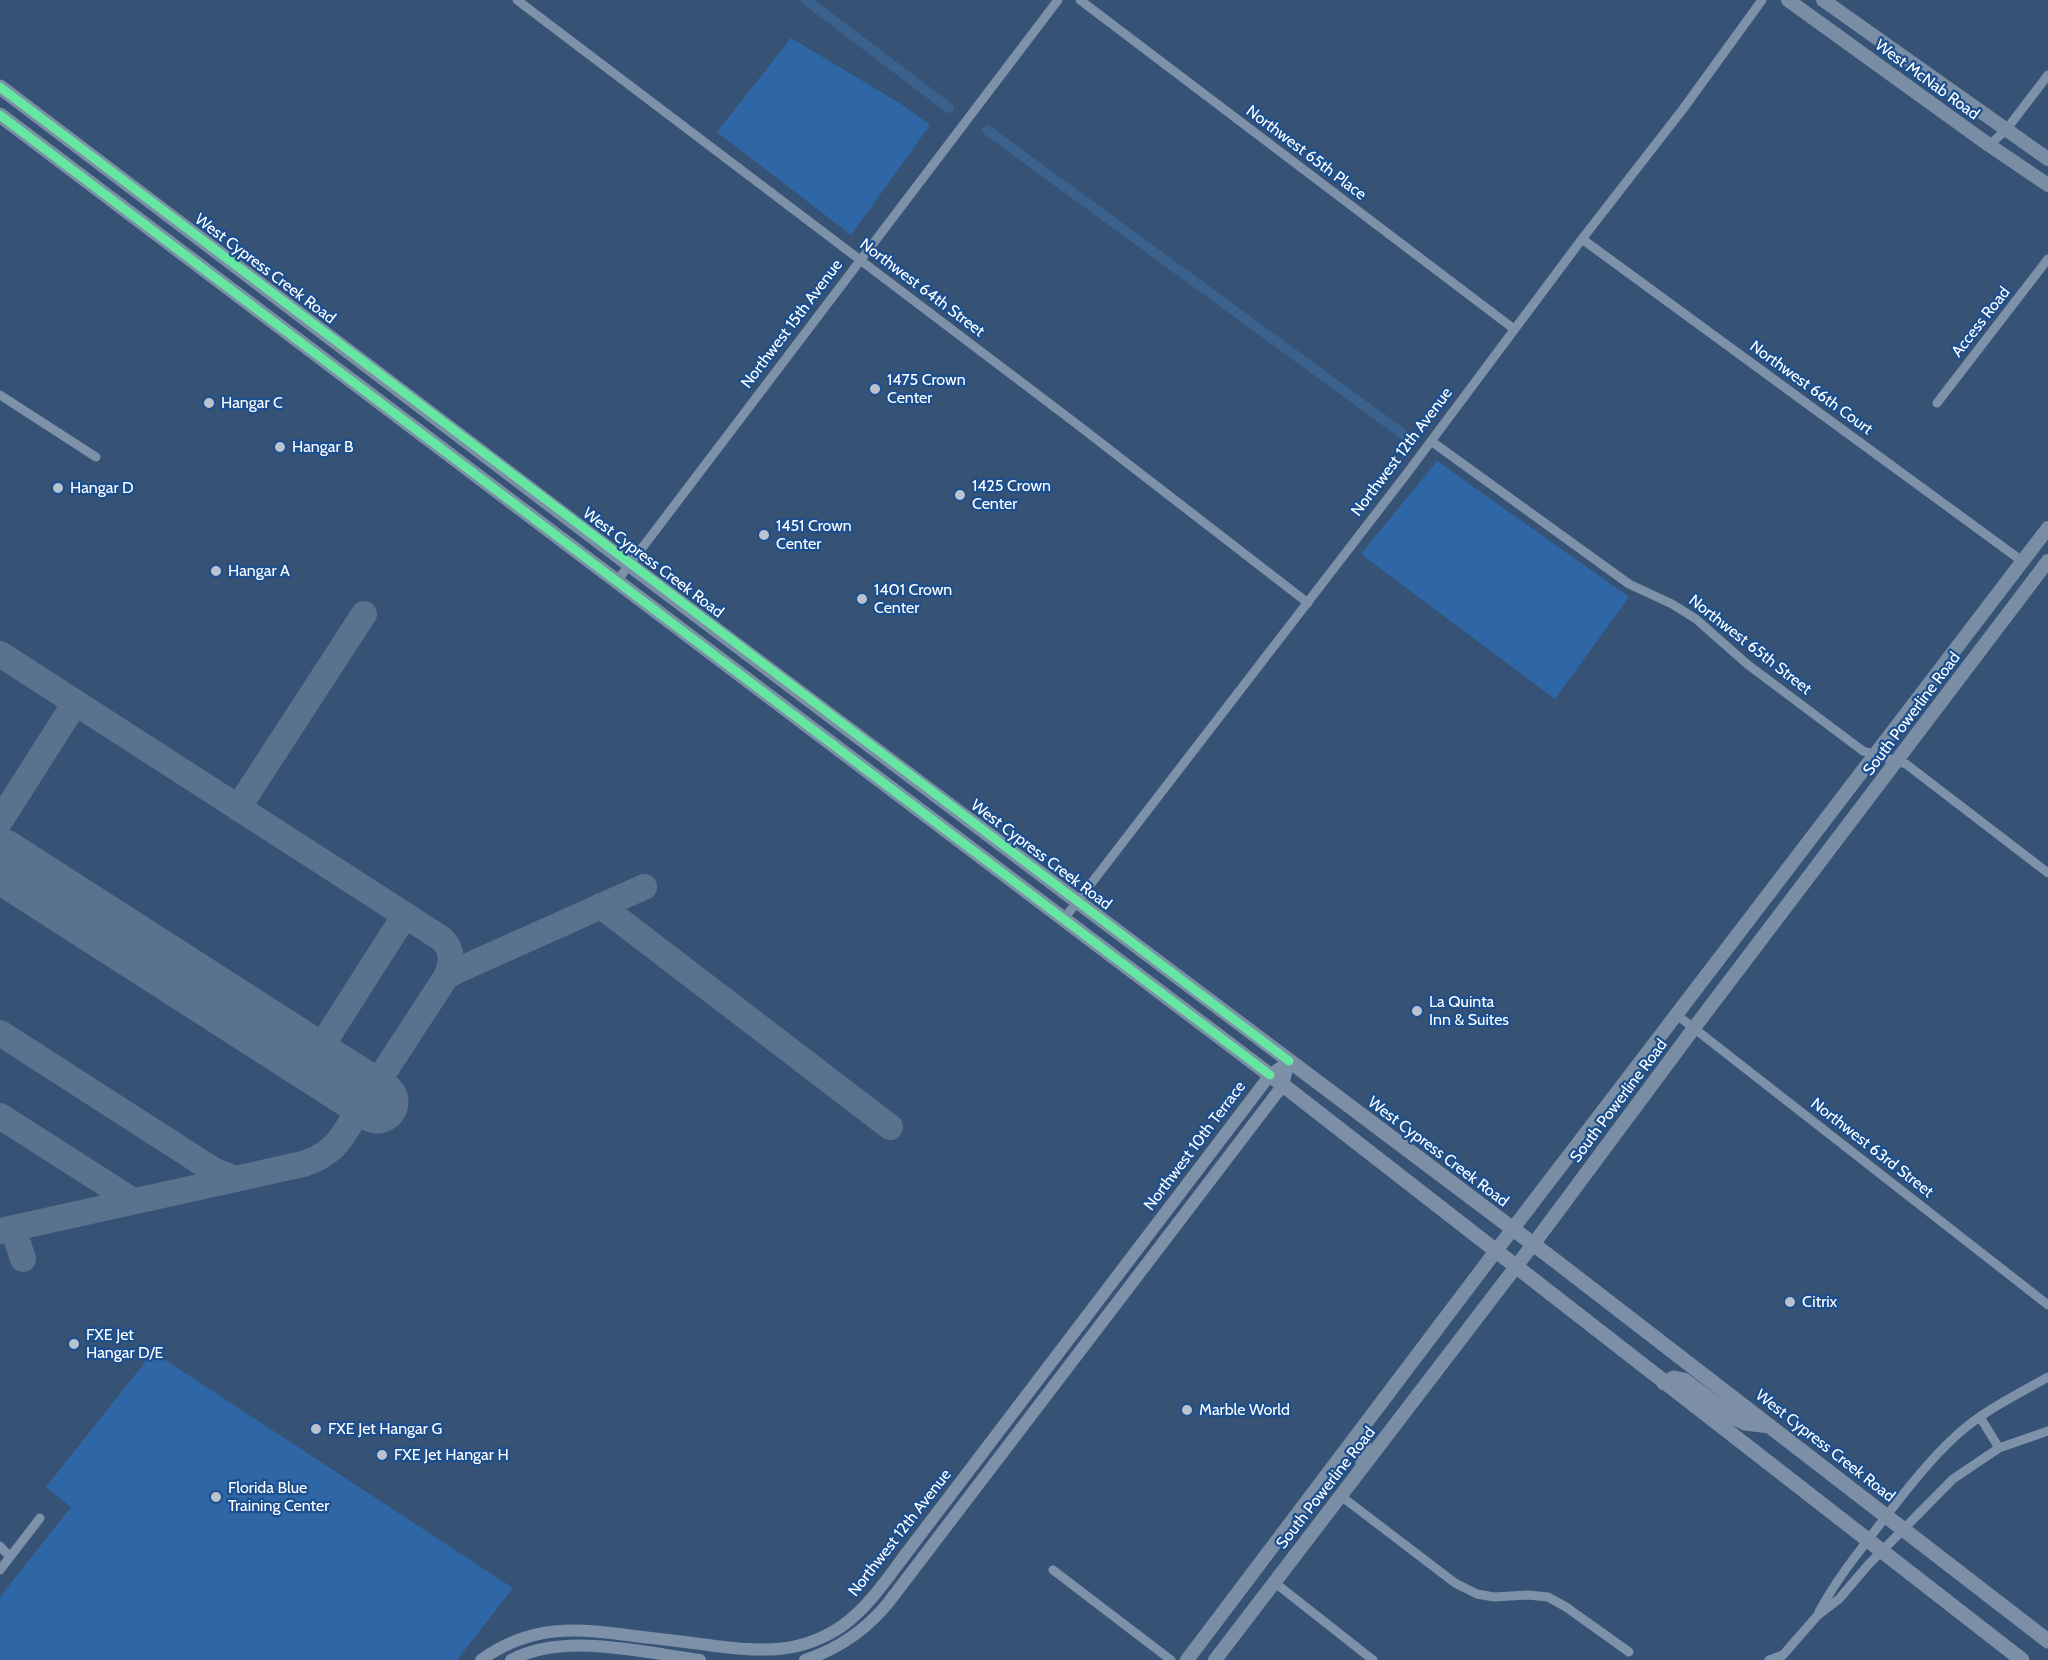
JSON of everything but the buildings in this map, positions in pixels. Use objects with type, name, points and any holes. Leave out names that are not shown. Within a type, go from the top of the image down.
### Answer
[{"type":"main road","name":"West McNab Road","points":[[1788,0],[1989,145],[2048,184]]},
{"type":"main road","name":"West McNab Road","points":[[1823,0],[2048,159]]},
{"type":"main road","name":"West Cypress Creek Road","points":[[0,87],[1533,1245],[2048,1641]]},
{"type":"main road","points":[[0,115],[1270,1075],[2022,1660]]},
{"type":"main road","name":"South Powerline Road","points":[[1187,1660],[1496,1250],[2048,528]]},
{"type":"main road","name":"South Powerline Road","points":[[1215,1660],[1533,1245],[1694,1028],[2048,561]]},
{"type":"main road","points":[[754,685],[773,681],[794,688]]},
{"type":"main road","points":[[1664,1383],[1674,1378],[1683,1380],[1735,1418],[1745,1423],[1770,1426]]},
{"type":"main road","points":[[1361,1470],[1364,1449],[1363,1428]]},
{"type":"main road","points":[[1244,1586],[1263,1580],[1274,1582],[1271,1572],[1271,1549]]},
{"type":"street","name":"Northwest 64th Street","points":[[517,0],[1074,422],[1308,603]]},
{"type":"street","name":"Northwest 15th Avenue","points":[[617,581],[1058,0]]},
{"type":"street","name":"Northwest 65th Place","points":[[1080,0],[1514,329]]},
{"type":"street","name":"Northwest 12th Avenue","points":[[1064,920],[1431,441],[1762,0]]},
{"type":"street","points":[[1989,145],[2006,130],[2048,75]]},
{"type":"street","name":"Northwest 66th Court","points":[[1582,239],[2022,561]]},
{"type":"street","name":"Access Road","points":[[1937,403],[2048,259]]},
{"type":"street","points":[[0,395],[96,457]]},
{"type":"street","name":"Northwest 65th Street","points":[[1431,441],[1629,584],[1672,604],[1696,619],[1747,664],[1863,751],[1910,767],[2048,873]]},
{"type":"street","name":"Northwest 63rd Street","points":[[1677,1015],[2048,1305]]},
{"type":"street","name":"Northwest 10th Terrace","points":[[1075,1330],[1270,1075],[1289,1061]]},
{"type":"street","name":"Northwest 10th Terrace","points":[[1109,1311],[1283,1085],[1289,1061]]},
{"type":"street","points":[[1128,1261],[1141,1270]]},
{"type":"street","name":"Northwest 12th Avenue","points":[[805,1660],[836,1647],[877,1617],[1109,1311]]},
{"type":"street","name":"Northwest 12th Avenue","points":[[481,1660],[510,1643],[544,1632],[583,1630],[762,1651],[784,1649],[814,1641],[842,1626],[855,1616],[908,1551],[1075,1330]]},
{"type":"street","points":[[1817,1616],[1830,1592],[1908,1487],[1958,1434],[1980,1417],[2048,1377]]},
{"type":"street","points":[[1980,1417],[1999,1448]]},
{"type":"street","points":[[1769,1660],[1784,1654],[1817,1616],[1839,1599],[1953,1479],[1999,1448],[2048,1431]]},
{"type":"street","points":[[1341,1496],[1462,1586],[1477,1594],[1494,1597],[1528,1595],[1548,1598],[1566,1607],[1629,1652]]},
{"type":"street","points":[[0,1570],[40,1518]]},
{"type":"street","points":[[0,1546],[10,1557]]},
{"type":"street","points":[[908,1551],[921,1561]]},
{"type":"street","points":[[1053,1570],[1171,1660]]},
{"type":"street","points":[[1274,1582],[1373,1660]]},
{"type":"street","points":[[651,1654],[654,1638]]},
{"type":"street","points":[[511,1660],[530,1652],[564,1646],[582,1646],[700,1660]]},
{"type":"shaded area","points":[[791,38],[901,104],[930,125],[851,235],[717,132]]},
{"type":"shaded area","points":[[1437,461],[1629,597],[1555,699],[1361,554]]},
{"type":"shaded area","name":"Florida Blue Training Center","points":[[153,1352],[513,1588],[457,1660],[0,1660],[0,1597],[71,1507],[46,1487]]},
{"type":"waterway","points":[[806,0],[949,108]]},
{"type":"waterway","points":[[987,130],[1407,437]]},
{"type":"taxiway","points":[[238,808],[364,614]]},
{"type":"taxiway","points":[[0,654],[442,939],[449,948],[451,957],[446,977],[341,1138],[324,1154],[303,1164],[0,1231]]},
{"type":"taxiway","points":[[0,821],[75,703]]},
{"type":"taxiway","points":[[446,977],[644,887]]},
{"type":"taxiway","points":[[601,906],[890,1127]]},
{"type":"taxiway","points":[[312,1061],[405,915]]},
{"type":"taxiway","points":[[0,1033],[213,1170],[236,1179]]},
{"type":"taxiway","points":[[0,1116],[133,1201]]},
{"type":"taxiway","points":[[13,1228],[23,1259]]},
{"type":"runway","points":[[0,860],[377,1102]]},
{"type":"cycle path","points":[[0,87],[1289,1061]]},
{"type":"cycle path","points":[[0,115],[1270,1075]]},
{"type":"place","name":"1475 Crown Center","points":[[875,389]]},
{"type":"place","name":"Hangar C","points":[[209,403]]},
{"type":"place","name":"Hangar B","points":[[280,447]]},
{"type":"place","name":"Hangar D","points":[[58,488]]},
{"type":"place","name":"1425 Crown Center","points":[[960,495]]},
{"type":"place","name":"1451 Crown Center","points":[[764,535]]},
{"type":"place","name":"Hangar A","points":[[216,571]]},
{"type":"place","name":"1401 Crown Center","points":[[862,599]]},
{"type":"place","name":"La Quinta Inn & Suites","points":[[1417,1011]]},
{"type":"place","name":"Citrix","points":[[1790,1302]]},
{"type":"place","name":"FXE Jet Hangar D/E","points":[[74,1344]]},
{"type":"place","name":"Marble World","points":[[1187,1410]]},
{"type":"place","name":"FXE Jet Hangar G","points":[[316,1429]]},
{"type":"place","name":"FXE Jet Hangar H","points":[[382,1455]]},
{"type":"place","name":"Florida Blue Training Center","points":[[216,1497]]}]
